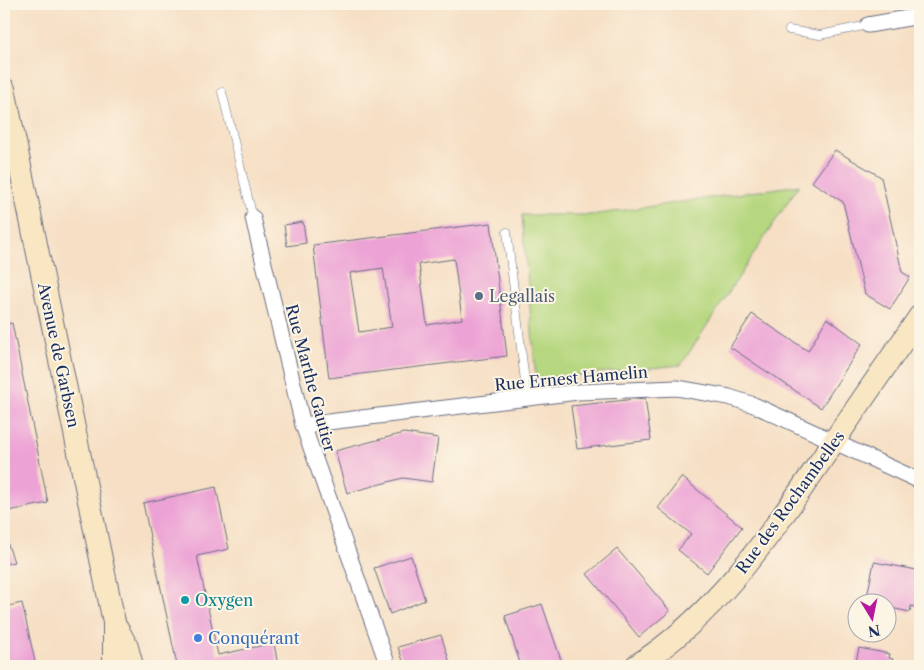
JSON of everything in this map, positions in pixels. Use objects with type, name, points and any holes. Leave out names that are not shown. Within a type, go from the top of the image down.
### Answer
[{"type":"main road","name":"Avenue de Garbsen","points":[[4,89],[114,622],[114,666]]},
{"type":"main road","name":"Rue des Rochambelles","points":[[636,666],[687,628],[726,590],[758,549],[834,442],[920,316]]},
{"type":"main road","name":"Avenue de Garbsen","points":[[114,622],[126,647],[132,666]]},
{"type":"street","points":[[868,25],[920,16]]},
{"type":"street","name":"Rue Marthe Gautier","points":[[252,218],[303,425],[388,666]]},
{"type":"street","name":"Rue Ernest Hamelin","points":[[303,425],[578,392],[677,388],[729,397],[754,405],[920,481]]},
{"type":"lane","points":[[789,30],[820,35],[868,25]]},
{"type":"lane","name":"Rue Marthe Gautier","points":[[222,92],[252,218]]},
{"type":"lane","points":[[507,232],[528,398]]},
{"type":"green space","points":[[799,185],[681,365],[536,379],[522,215],[591,215]]},
{"type":"building","points":[[835,150],[881,177],[902,272],[910,277],[890,309],[865,294],[843,202],[812,182]]},
{"type":"building","points":[[303,222],[306,243],[287,246],[284,225]]},
{"type":"building","name":"Legallais","points":[[491,223],[507,356],[329,378],[313,245]],"holes":[[[454,259],[462,319],[427,325],[419,264]],[[383,268],[392,327],[359,332],[350,273]]]},
{"type":"building","points":[[752,314],[808,351],[827,318],[862,344],[821,408],[730,347]]},
{"type":"building","points":[[12,323],[48,503],[4,512],[4,325]]},
{"type":"building","points":[[645,398],[651,440],[577,449],[571,406]]},
{"type":"building","points":[[404,433],[438,438],[432,482],[403,478],[347,493],[335,451]]},
{"type":"building","points":[[682,477],[742,527],[707,573],[678,550],[691,534],[658,508]]},
{"type":"building","name":"Oxygen","points":[[216,487],[229,549],[197,556],[218,655],[274,643],[278,666],[177,665],[143,503]]},
{"type":"building","points":[[4,533],[14,562],[4,564]]},
{"type":"building","points":[[617,549],[670,611],[639,637],[587,574]]},
{"type":"building","points":[[411,556],[425,600],[390,614],[374,568]]},
{"type":"building","points":[[874,562],[917,570],[915,580],[920,581],[920,608],[911,606],[910,612],[896,609],[896,592],[868,592]]},
{"type":"building","points":[[22,603],[36,666],[4,666],[4,607]]},
{"type":"building","points":[[542,604],[563,666],[521,666],[505,616]]},
{"type":"building","points":[[441,635],[451,666],[405,666],[398,647]]},
{"type":"building","points":[[859,648],[890,654],[889,658],[893,659],[892,666],[855,666]]},
{"type":"place","name":"Legallais","points":[[479,296]]},
{"type":"place","name":"Oxygen","points":[[185,600]]},
{"type":"place","name":"Conquérant","points":[[198,638]]}]
